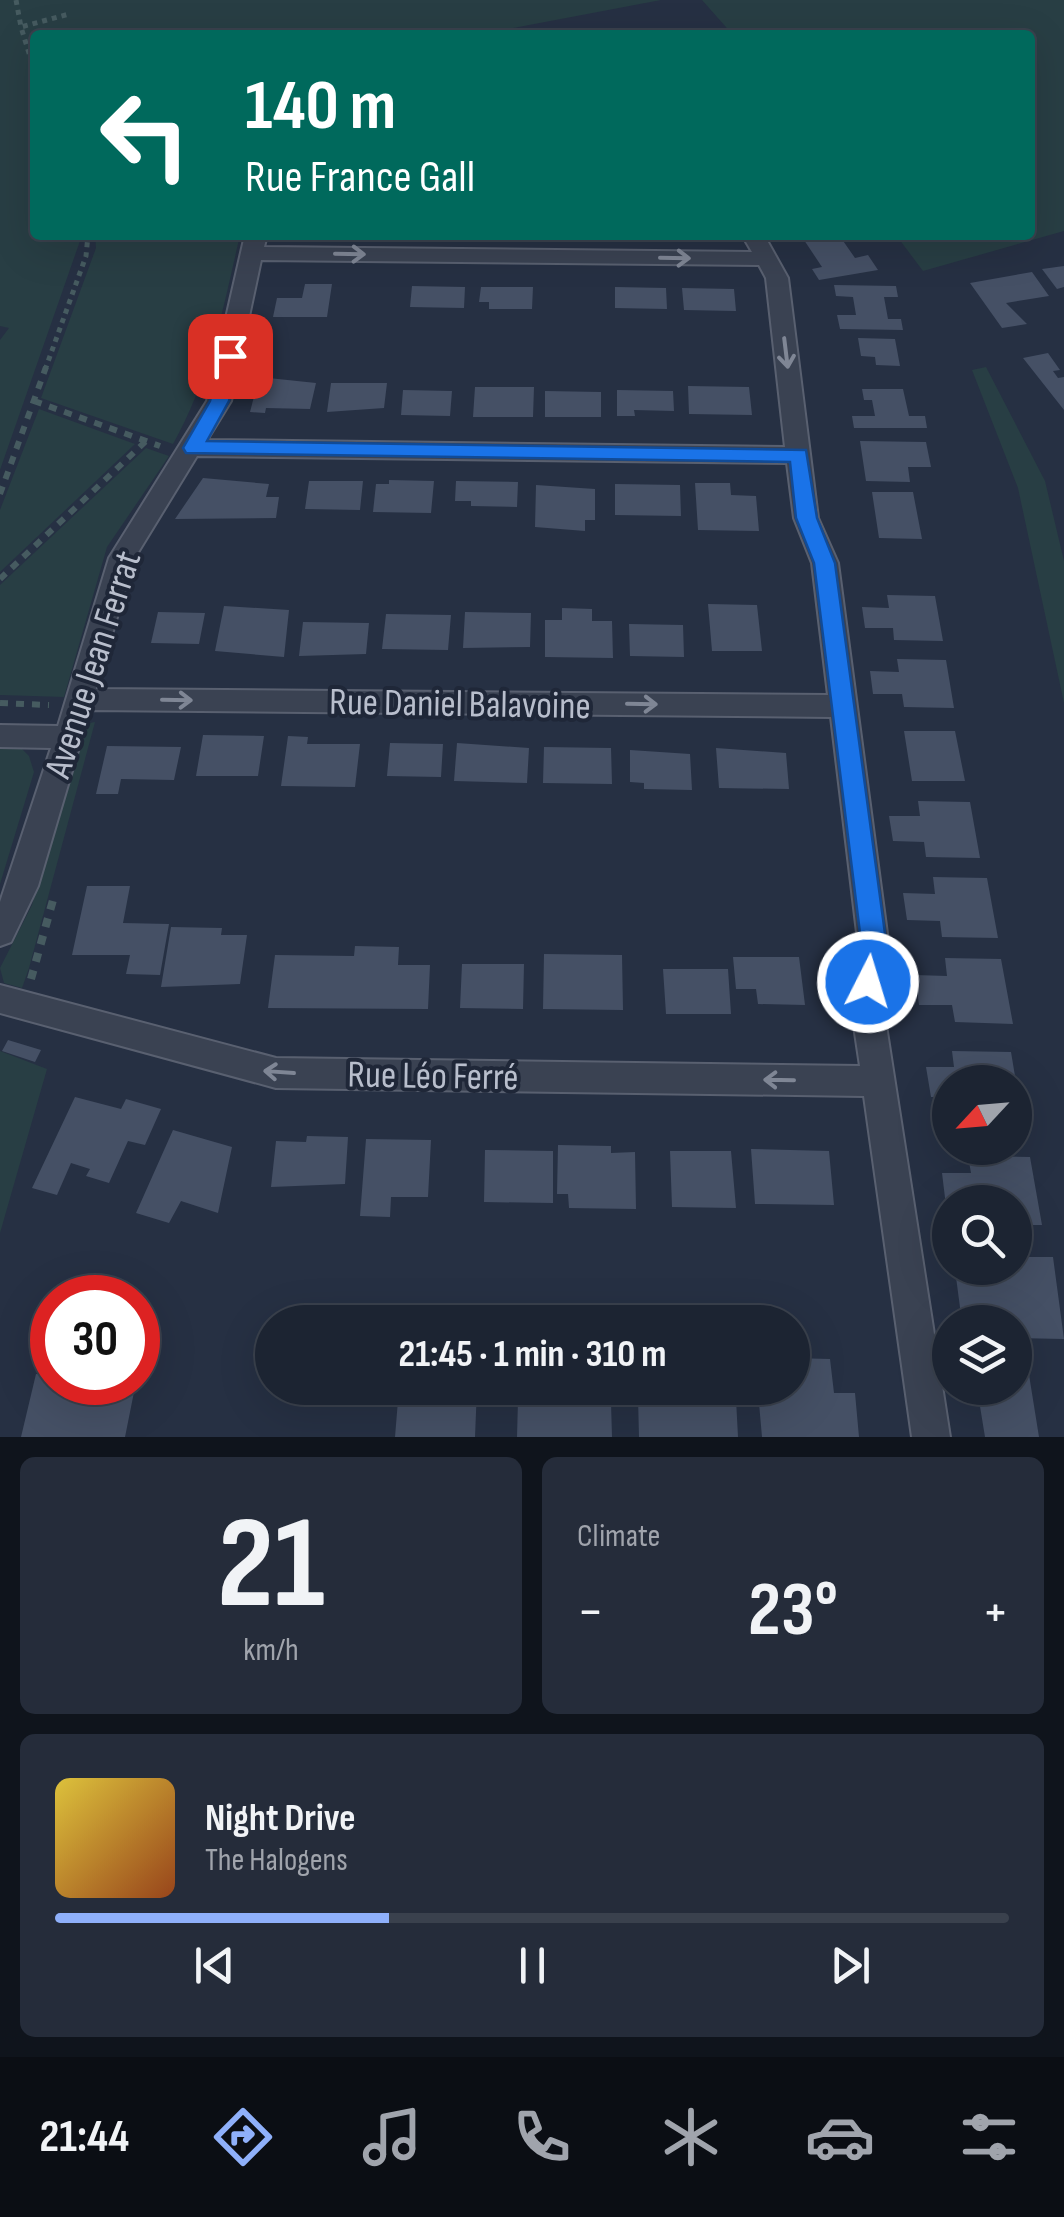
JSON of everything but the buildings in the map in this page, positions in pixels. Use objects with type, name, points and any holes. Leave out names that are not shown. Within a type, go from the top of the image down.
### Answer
[{"type":"street","points":[[756,240],[777,278],[806,518],[824,563],[874,941],[866,993],[876,1082],[930,1437]]},
{"type":"street","points":[[254,244],[768,258]]},
{"type":"street","name":"Avenue Jean Ferrat","points":[[0,933],[23,886],[126,548],[220,401],[254,244]]},
{"type":"street","points":[[193,448],[799,455]]},
{"type":"street","name":"Rue Daniel Balavoine","points":[[78,703],[841,706]]},
{"type":"street","points":[[0,736],[67,737]]},
{"type":"street","name":"Rue Léo Ferré","points":[[0,999],[276,1073],[876,1082]]},
{"type":"path","points":[[16,0],[30,58]]},
{"type":"path","points":[[20,28],[69,14]]},
{"type":"path","points":[[0,494],[86,256],[88,240]]},
{"type":"path","points":[[34,401],[172,451],[193,448]]},
{"type":"path","points":[[0,579],[146,442]]},
{"type":"path","points":[[0,704],[78,703]]},
{"type":"green space","points":[[0,0],[661,0],[503,30],[30,30],[30,240],[80,240],[0,470],[0,340],[9,328],[0,326]]},
{"type":"green space","points":[[702,0],[1064,0],[1064,231],[1035,239],[1035,30],[729,30]]},
{"type":"green space","points":[[95,240],[239,240],[206,368],[173,444],[41,398],[96,248]]},
{"type":"green space","points":[[900,240],[1032,240],[923,271]]},
{"type":"green space","points":[[986,367],[1045,481],[1064,561],[1064,703],[1018,488],[972,370]]},
{"type":"green space","points":[[39,409],[135,444],[0,572],[0,510]]},
{"type":"green space","points":[[146,448],[169,456],[107,547],[64,697],[0,695],[0,585]]},
{"type":"green space","points":[[95,722],[29,968],[22,988],[4,983],[0,968],[32,905],[85,724]]},
{"type":"green space","points":[[19,746],[29,756],[34,772],[0,884],[0,747]]},
{"type":"green space","points":[[0,1051],[47,1069],[0,1233]]},
{"type":"route","points":[[230,356],[220,401],[193,448],[799,455],[806,518],[824,563],[874,941],[868,982]]}]
